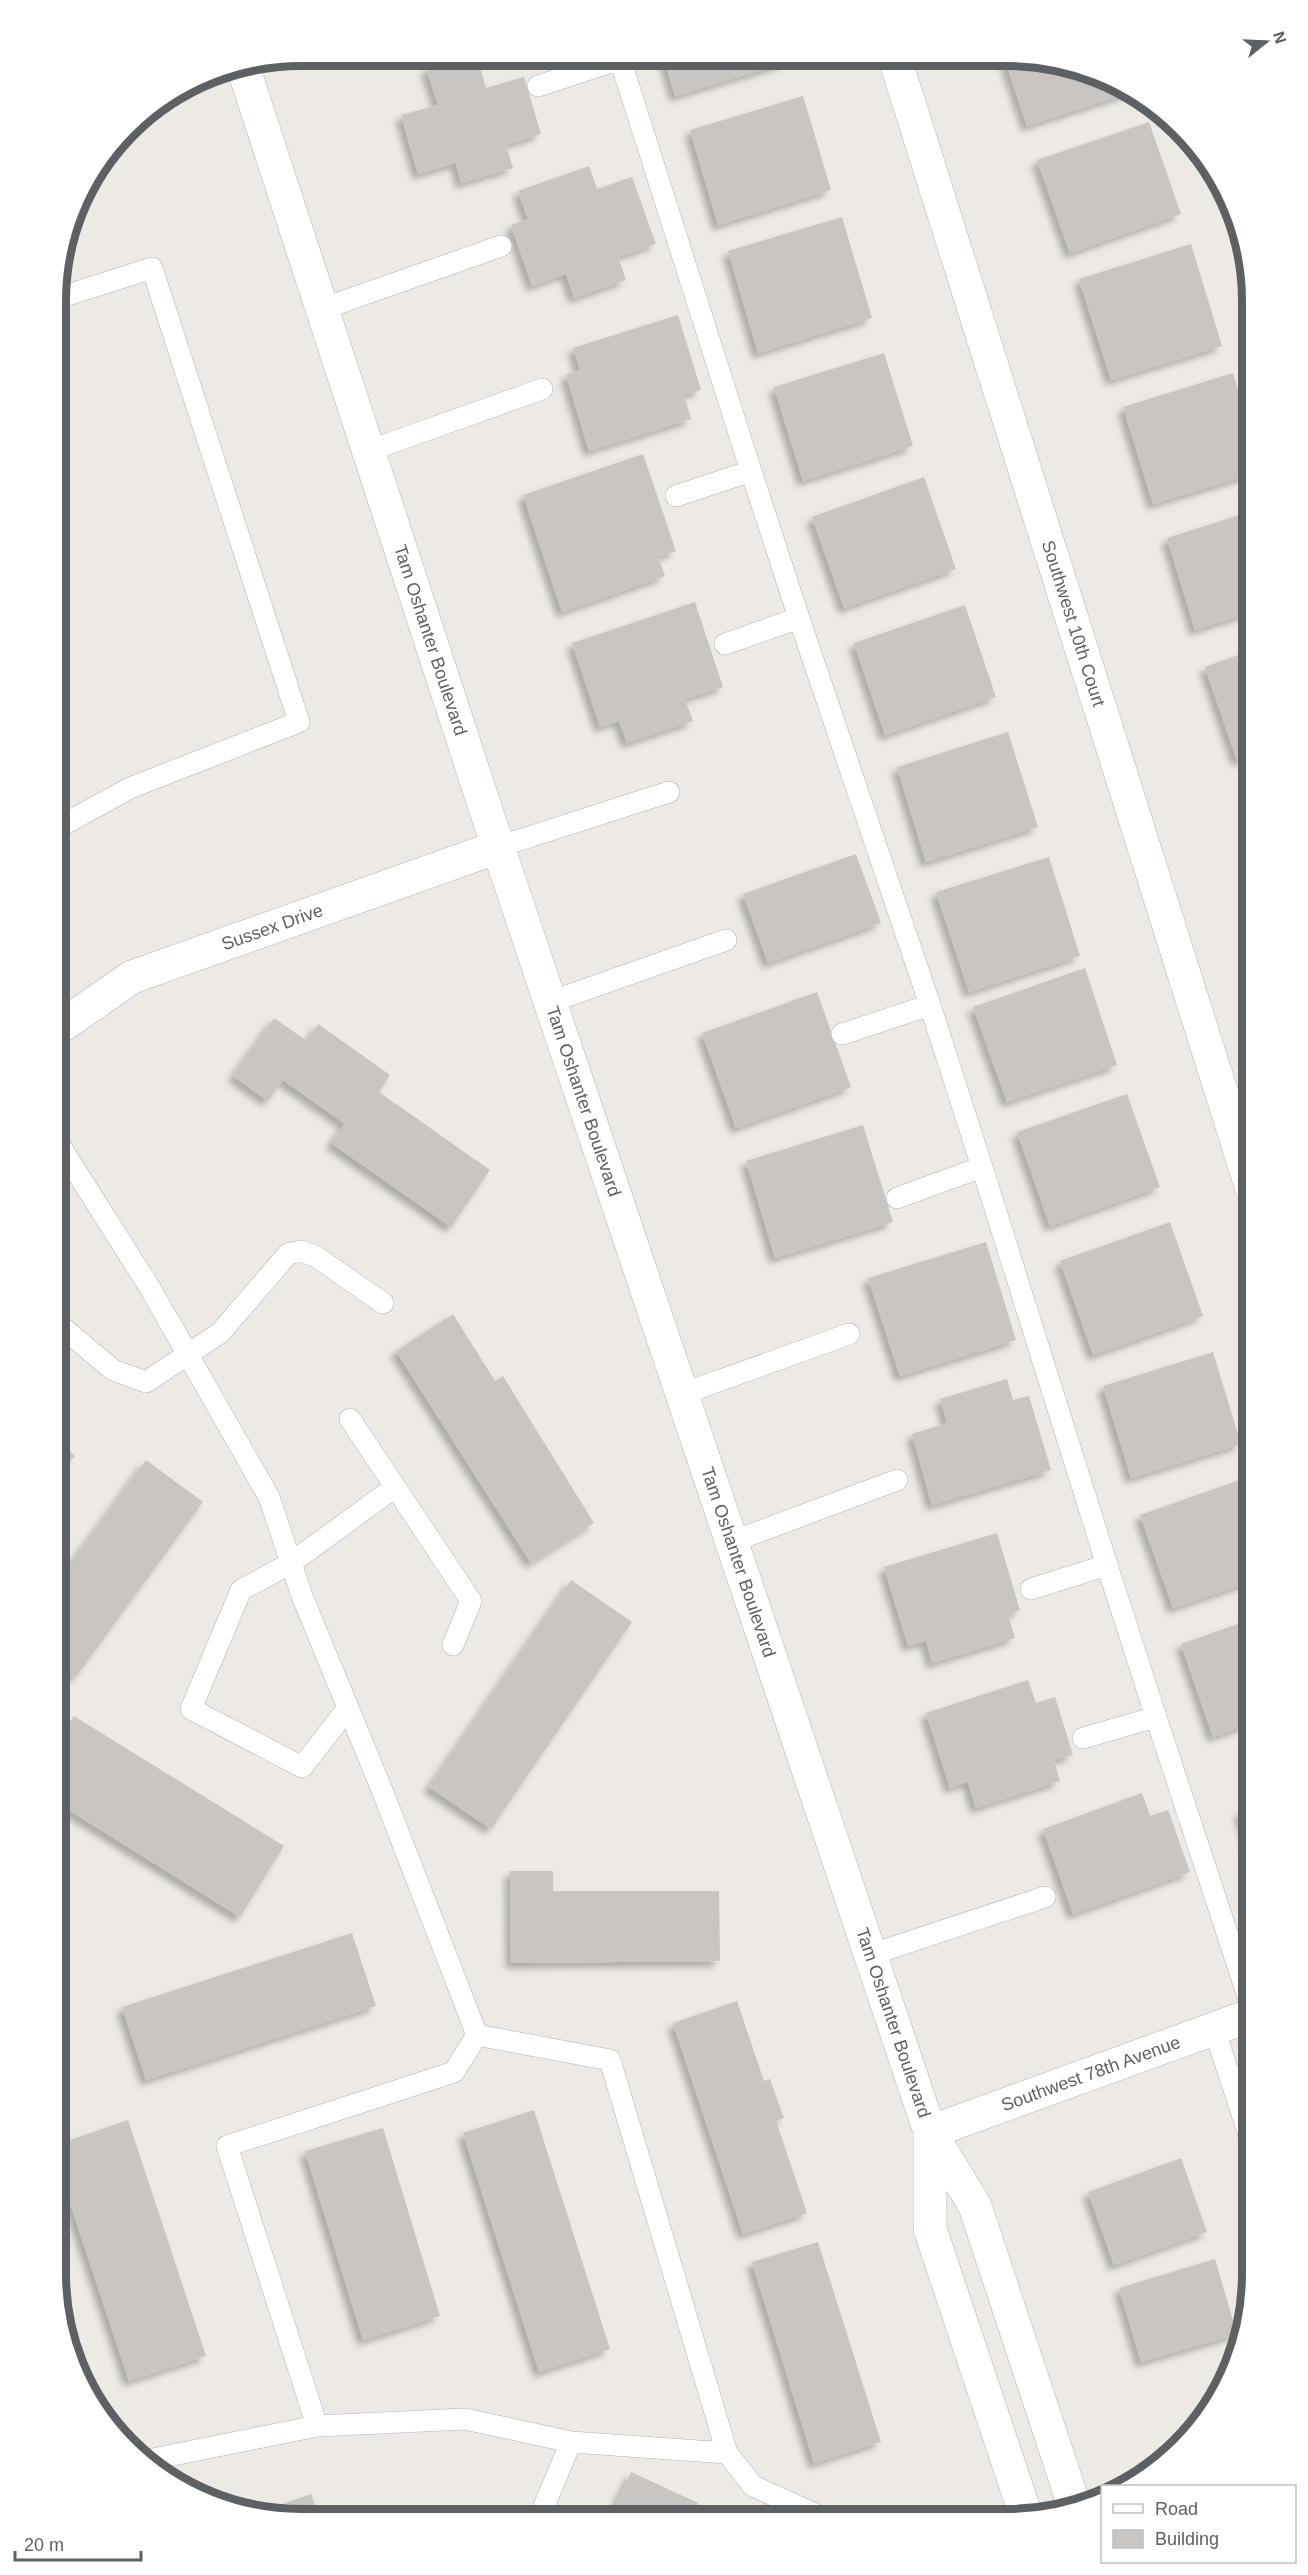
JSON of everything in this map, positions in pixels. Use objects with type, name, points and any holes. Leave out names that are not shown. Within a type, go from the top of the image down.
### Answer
[{"type":"street","name":"Southwest 10th Court","points":[[897,66],[1242,1157]]},
{"type":"street","name":"Tam Oshanter Boulevard","points":[[245,73],[498,847],[930,2132],[975,2206],[1072,2500]]},
{"type":"street","name":"Sussex Drive","points":[[66,1023],[132,977],[498,847]]},
{"type":"street","name":"Southwest 78th Avenue","points":[[930,2132],[1242,2019]]},
{"type":"street","name":"Tam Oshanter Boulevard","points":[[930,2132],[930,2229],[1023,2508]]},
{"type":"lane","points":[[538,86],[597,66]]},
{"type":"lane","points":[[623,66],[799,618],[930,1005],[1156,1717],[1242,1979]]},
{"type":"lane","points":[[322,309],[501,246]]},
{"type":"lane","points":[[66,295],[152,268],[299,722],[129,788],[66,823]]},
{"type":"lane","points":[[368,451],[542,389]]},
{"type":"lane","points":[[676,496],[751,471]]},
{"type":"lane","points":[[725,644],[799,618]]},
{"type":"lane","points":[[498,847],[669,792]]},
{"type":"lane","points":[[550,1002],[726,940]]},
{"type":"lane","points":[[842,1034],[930,1005]]},
{"type":"lane","points":[[66,1155],[150,1288],[269,1497],[302,1596],[477,2036]]},
{"type":"lane","points":[[897,1198],[982,1167]]},
{"type":"lane","points":[[66,1330],[113,1370],[146,1382],[220,1333],[288,1254],[300,1251],[315,1256],[383,1303]]},
{"type":"lane","points":[[682,1394],[849,1334]]},
{"type":"lane","points":[[350,1419],[471,1601],[453,1645]]},
{"type":"lane","points":[[731,1542],[897,1480]]},
{"type":"lane","points":[[348,1708],[302,1767],[191,1709],[241,1590],[291,1563],[395,1487]]},
{"type":"lane","points":[[1031,1589],[1107,1564]]},
{"type":"lane","points":[[1083,1738],[1156,1717]]},
{"type":"lane","points":[[870,1955],[1045,1897]]},
{"type":"lane","points":[[1214,2029],[1242,2114]]},
{"type":"lane","points":[[317,2426],[227,2146],[454,2072],[477,2036]]},
{"type":"lane","points":[[477,2036],[610,2060],[728,2452],[753,2486],[804,2509]]},
{"type":"lane","points":[[156,2458],[317,2426],[465,2418],[571,2442],[728,2452]]},
{"type":"lane","points":[[543,2509],[571,2442]]},
{"type":"building","points":[[480,66],[486,88],[524,77],[541,134],[506,145],[513,168],[461,183],[456,163],[418,174],[401,115],[438,105],[426,68]]},
{"type":"building","points":[[666,66],[775,66],[675,96]]},
{"type":"building","points":[[1007,66],[1037,68],[1068,74],[1097,84],[1120,96],[1027,126]]},
{"type":"building","points":[[803,96],[831,190],[718,225],[690,130]]},
{"type":"building","points":[[1149,122],[1181,214],[1070,253],[1037,160]]},
{"type":"building","points":[[589,166],[597,189],[632,177],[656,244],[618,257],[626,280],[574,298],[566,274],[532,286],[511,225],[528,219],[518,191]]},
{"type":"building","points":[[842,217],[872,318],[758,353],[728,251]]},
{"type":"building","points":[[1191,244],[1222,346],[1111,380],[1079,279]]},
{"type":"building","points":[[678,315],[701,390],[684,395],[691,419],[589,451],[566,375],[580,370],[573,348]]},
{"type":"building","points":[[884,353],[913,446],[803,481],[774,387]]},
{"type":"building","points":[[1233,373],[1242,403],[1242,477],[1153,504],[1123,407]]},
{"type":"building","points":[[643,454],[676,551],[658,557],[665,576],[562,612],[523,495]]},
{"type":"building","points":[[924,477],[956,569],[844,608],[812,517]]},
{"type":"building","points":[[1242,514],[1242,615],[1195,630],[1167,538]]},
{"type":"building","points":[[695,602],[723,687],[685,699],[693,721],[627,743],[619,721],[600,727],[572,643]]},
{"type":"building","points":[[965,605],[996,697],[885,735],[854,643]]},
{"type":"building","points":[[1242,654],[1242,759],[1237,761],[1205,667]]},
{"type":"building","points":[[1008,732],[1038,827],[926,862],[897,767]]},
{"type":"building","points":[[856,854],[881,923],[768,963],[743,894]]},
{"type":"building","points":[[1049,857],[1080,956],[969,992],[936,892]]},
{"type":"building","points":[[1085,968],[1117,1065],[1007,1102],[973,1007]]},
{"type":"building","points":[[817,992],[851,1087],[736,1128],[702,1033]]},
{"type":"building","points":[[274,1018],[307,1041],[318,1024],[390,1075],[379,1092],[490,1170],[451,1227],[331,1143],[345,1124],[283,1080],[268,1101],[233,1076]]},
{"type":"building","points":[[1127,1094],[1160,1187],[1050,1226],[1017,1132]]},
{"type":"building","points":[[863,1125],[893,1222],[775,1258],[746,1161]]},
{"type":"building","points":[[1170,1222],[1203,1316],[1093,1355],[1060,1261]]},
{"type":"building","points":[[986,1242],[1016,1340],[900,1376],[868,1278]]},
{"type":"building","points":[[453,1314],[495,1381],[503,1376],[594,1523],[531,1563],[396,1351]]},
{"type":"building","points":[[1213,1352],[1241,1444],[1131,1478],[1103,1386]]},
{"type":"building","points":[[1007,1379],[1013,1400],[1029,1396],[1051,1470],[932,1505],[912,1434],[947,1423],[940,1399]]},
{"type":"building","points":[[66,1448],[75,1456],[66,1466]]},
{"type":"building","points":[[146,1460],[203,1502],[75,1678],[66,1671],[66,1570]]},
{"type":"building","points":[[1242,1479],[1242,1584],[1173,1608],[1140,1515]]},
{"type":"building","points":[[997,1533],[1020,1610],[1008,1615],[1015,1638],[932,1663],[926,1641],[908,1646],[884,1567]]},
{"type":"building","points":[[571,1580],[632,1622],[491,1829],[429,1787]]},
{"type":"building","points":[[1242,1623],[1242,1727],[1213,1737],[1181,1644]]},
{"type":"building","points":[[1028,1680],[1036,1703],[1055,1697],[1073,1755],[1054,1760],[1060,1781],[976,1808],[968,1782],[950,1788],[926,1713]]},
{"type":"building","points":[[74,1716],[284,1846],[240,1917],[66,1808],[66,1728]]},
{"type":"building","points":[[1142,1793],[1150,1816],[1168,1810],[1190,1872],[1073,1914],[1043,1829]]},
{"type":"building","points":[[510,1871],[553,1871],[553,1891],[719,1891],[720,1961],[511,1963]]},
{"type":"building","points":[[352,1933],[376,2006],[146,2080],[122,2007]]},
{"type":"building","points":[[737,2001],[764,2081],[770,2079],[784,2118],[776,2121],[807,2213],[743,2234],[673,2023]]},
{"type":"building","points":[[534,2110],[610,2349],[539,2372],[463,2133]]},
{"type":"building","points":[[128,2120],[206,2356],[129,2381],[66,2191],[66,2142]]},
{"type":"building","points":[[383,2128],[440,2316],[363,2340],[305,2151]]},
{"type":"building","points":[[1181,2158],[1207,2232],[1114,2265],[1088,2192]]},
{"type":"building","points":[[818,2242],[881,2442],[814,2463],[752,2262]]},
{"type":"building","points":[[1215,2259],[1235,2328],[1234,2335],[1141,2362],[1119,2288]]},
{"type":"building","points":[[631,2472],[698,2503],[695,2509],[614,2509]]},
{"type":"building","points":[[311,2494],[316,2509],[301,2509],[274,2507]]}]
